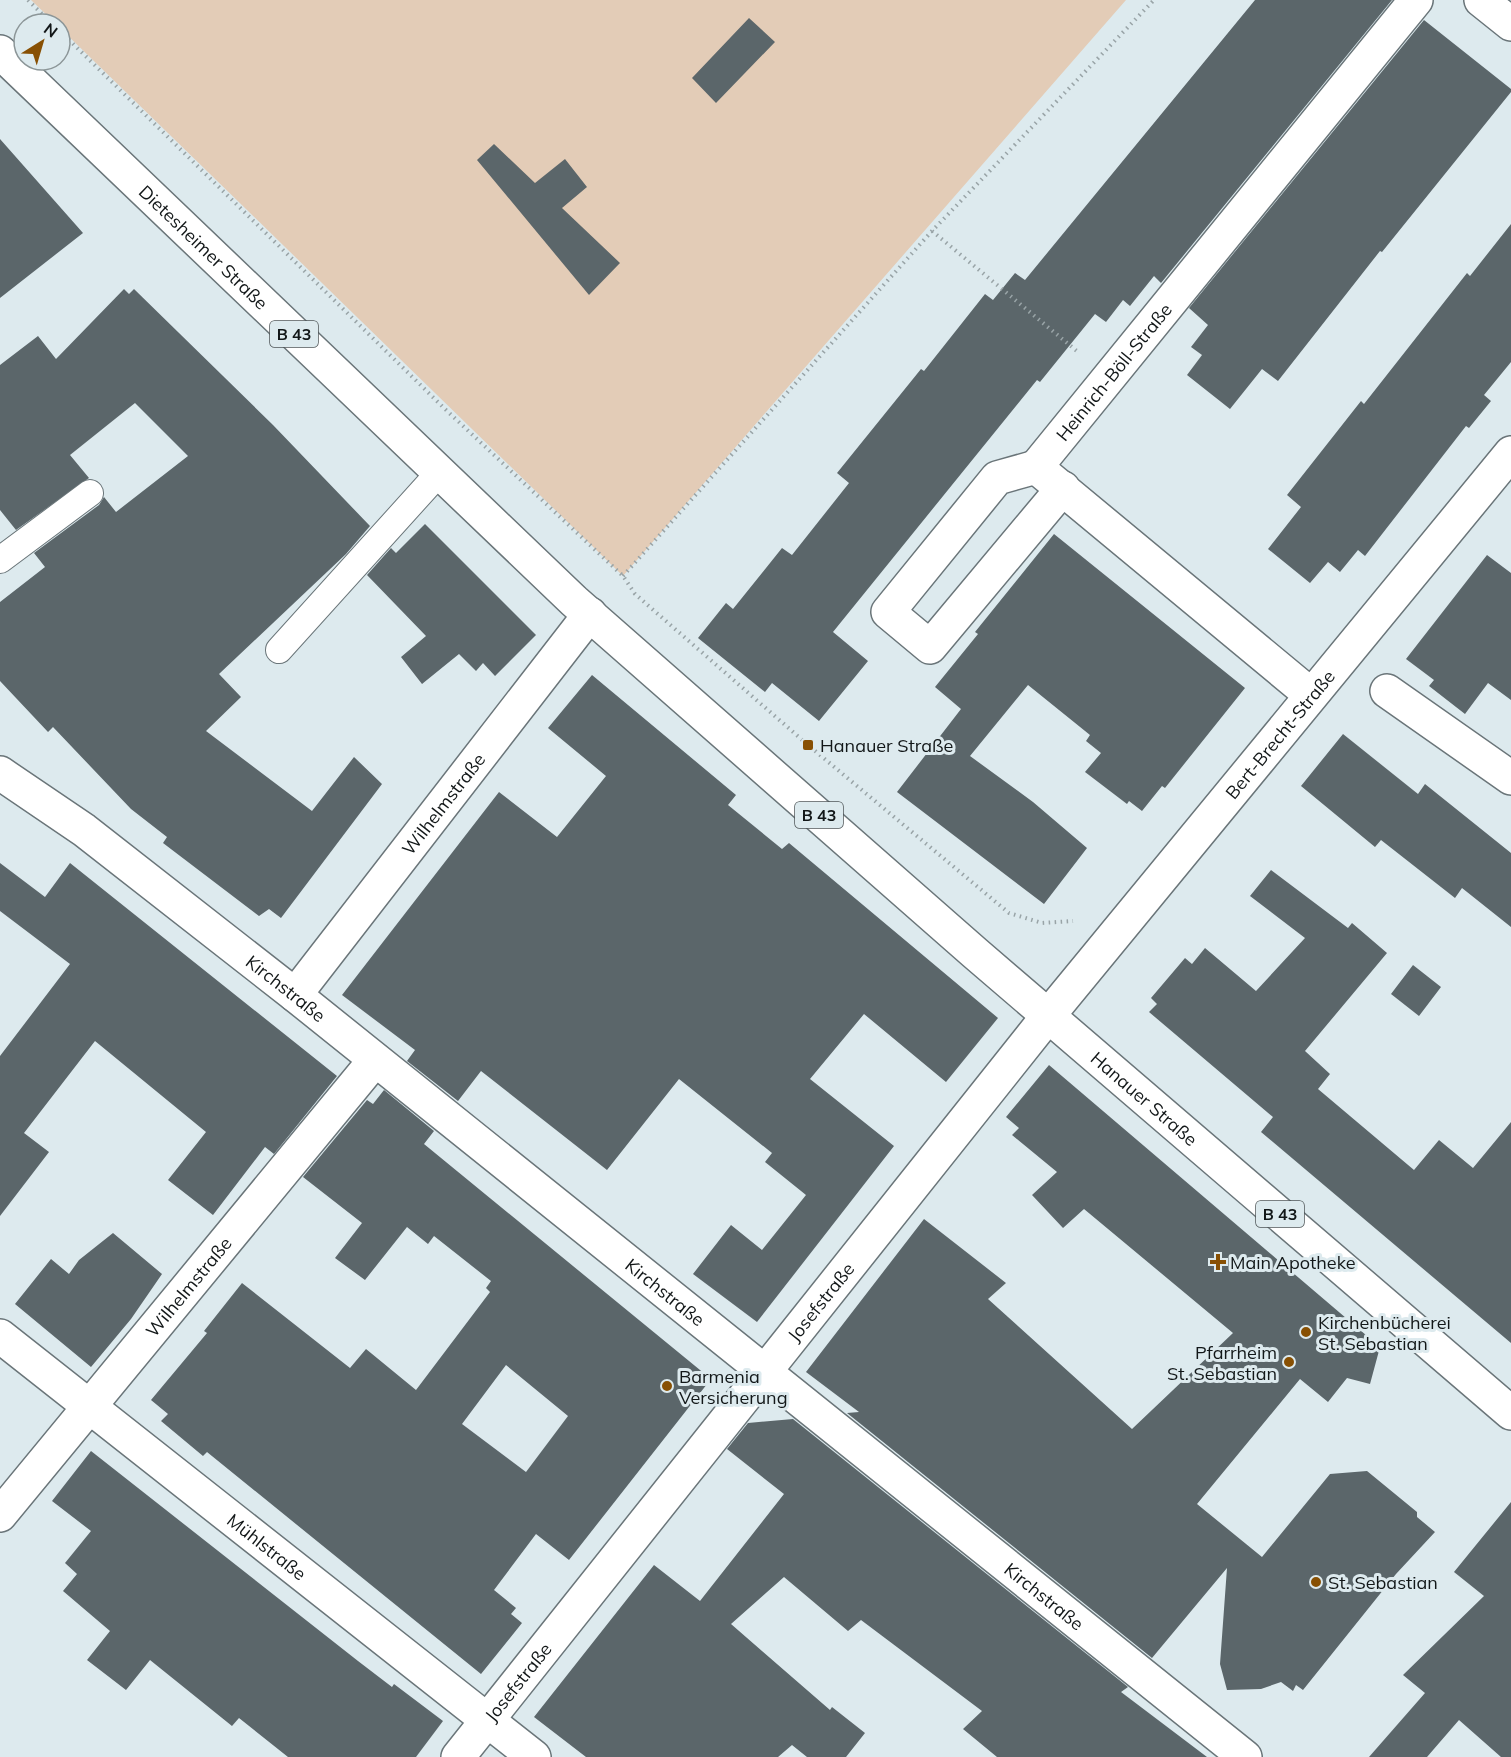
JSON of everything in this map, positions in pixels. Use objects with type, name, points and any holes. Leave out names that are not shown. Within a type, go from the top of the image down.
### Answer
[{"type":"street","name":"Heinrich-Böll-Straße","points":[[1036,467],[1416,0]]},
{"type":"street","points":[[1481,0],[1511,24]]},
{"type":"street","name":"Dietesheimer Straße","points":[[0,52],[438,474],[590,614]]},
{"type":"street","name":"Bert-Brecht-Straße","points":[[1048,1016],[1511,453]]},
{"type":"street","points":[[1063,488],[930,647],[888,612],[997,478],[1036,467],[1063,488],[1311,695]]},
{"type":"street","name":"Wilhelmstraße","points":[[295,995],[590,614]]},
{"type":"street","name":"Hanauer Straße","points":[[590,614],[1048,1016],[1511,1413]]},
{"type":"street","points":[[1387,691],[1511,778]]},
{"type":"street","name":"Kirchstraße","points":[[0,773],[84,830],[295,995],[1245,1757]]},
{"type":"street","name":"Josefstraße","points":[[458,1757],[1048,1016]]},
{"type":"street","name":"Wilhelmstraße","points":[[0,1515],[375,1060]]},
{"type":"street","name":"Mühlstraße","points":[[0,1336],[534,1757]]},
{"type":"lane","points":[[279,650],[438,474]]},
{"type":"lane","points":[[0,560],[90,493]]},
{"type":"path","points":[[28,0],[40,12]]},
{"type":"path","points":[[623,576],[932,231],[1154,0]]},
{"type":"path","points":[[72,43],[445,409],[623,576],[635,594],[808,745],[1009,914],[1042,923],[1081,921]]},
{"type":"path","points":[[932,231],[1109,378]]},
{"type":"shaded area","points":[[31,0],[1126,0],[623,576],[72,40],[72,12],[44,12]]},
{"type":"building","points":[[1255,0],[1392,0],[1161,283],[1154,276],[1130,306],[1123,300],[1106,322],[1095,314],[1040,382],[1037,380],[833,632],[868,661],[819,721],[772,683],[765,692],[698,638],[726,603],[733,609],[782,548],[792,555],[849,483],[837,473],[921,369],[924,371],[985,294],[993,300],[1015,273],[1025,280]]},
{"type":"building","points":[[749,18],[775,42],[716,103],[692,78]]},
{"type":"building","points":[[1424,20],[1511,89],[1511,92],[1382,252],[1380,251],[1278,381],[1262,369],[1230,409],[1187,375],[1202,355],[1191,347],[1208,325],[1189,308]]},
{"type":"building","points":[[0,139],[83,233],[0,298]]},
{"type":"building","points":[[494,144],[535,183],[565,159],[587,187],[562,208],[620,263],[589,295],[477,160]]},
{"type":"building","points":[[1511,224],[1511,362],[1484,395],[1491,401],[1469,428],[1466,426],[1365,556],[1358,550],[1340,572],[1328,562],[1310,583],[1268,549],[1301,507],[1287,495],[1361,401],[1364,404],[1467,273],[1470,276]]},
{"type":"building","points":[[124,289],[129,294],[134,289],[273,425],[370,526],[346,554],[219,674],[241,697],[206,731],[312,811],[354,757],[382,784],[281,918],[269,909],[259,916],[163,843],[167,837],[131,809],[53,727],[48,732],[0,681],[0,602],[45,567],[34,553],[99,505],[104,497],[116,512],[188,456],[135,403],[70,455],[89,478],[16,530],[0,510],[0,365],[38,336],[56,359]]},
{"type":"building","points":[[425,524],[536,635],[495,676],[483,663],[476,671],[459,654],[422,684],[401,657],[426,636],[367,575],[391,548],[396,553]]},
{"type":"building","points":[[1054,534],[1245,688],[1165,788],[1162,786],[1142,811],[1129,801],[1127,804],[1085,772],[1101,753],[1086,741],[1090,735],[1028,685],[970,756],[1033,802],[1087,848],[1044,904],[897,792],[961,709],[935,687],[978,634],[975,632]]},
{"type":"building","points":[[1487,555],[1511,573],[1511,700],[1488,683],[1465,714],[1429,686],[1434,680],[1406,659]]},
{"type":"building","points":[[592,675],[736,795],[728,805],[782,849],[789,843],[998,1018],[946,1082],[864,1014],[810,1079],[894,1146],[757,1322],[693,1274],[731,1225],[762,1250],[806,1195],[765,1162],[772,1153],[679,1079],[607,1170],[481,1071],[458,1101],[407,1061],[415,1050],[342,995],[499,792],[557,837],[606,776],[548,728]]},
{"type":"building","points":[[1343,734],[1418,794],[1425,784],[1511,853],[1511,927],[1462,888],[1455,898],[1381,840],[1375,847],[1301,786]]},
{"type":"building","points":[[0,863],[45,897],[70,863],[337,1076],[274,1154],[265,1147],[213,1215],[168,1180],[206,1132],[95,1041],[24,1133],[49,1152],[0,1216],[0,1056],[70,964],[0,911]]},
{"type":"building","points":[[1271,870],[1348,928],[1352,923],[1387,953],[1305,1051],[1330,1074],[1318,1089],[1414,1170],[1439,1140],[1473,1168],[1511,1122],[1511,1343],[1261,1132],[1273,1117],[1149,1012],[1157,1004],[1151,998],[1185,958],[1192,964],[1205,948],[1256,991],[1305,938],[1250,896]]},
{"type":"building","points":[[1413,965],[1441,987],[1419,1016],[1391,994]]},
{"type":"building","points":[[1049,1065],[1380,1347],[1370,1384],[1347,1378],[1328,1402],[1300,1379],[1197,1504],[1262,1557],[1330,1474],[1367,1471],[1417,1512],[1417,1517],[1435,1532],[1396,1574],[1303,1690],[1296,1685],[1293,1691],[1281,1682],[1261,1689],[1227,1690],[1220,1664],[1227,1568],[1152,1658],[847,1413],[859,1412],[806,1372],[924,1219],[1006,1283],[988,1299],[1132,1429],[1233,1333],[1084,1209],[1063,1228],[1032,1195],[1057,1172],[1012,1135],[1019,1128],[1006,1117]]},
{"type":"building","points":[[384,1090],[434,1131],[424,1144],[711,1379],[569,1560],[536,1534],[494,1590],[516,1608],[511,1614],[522,1623],[481,1674],[207,1452],[203,1456],[161,1421],[168,1414],[151,1400],[207,1333],[204,1331],[242,1283],[350,1368],[366,1349],[416,1390],[490,1292],[486,1288],[491,1281],[434,1236],[428,1244],[407,1227],[365,1280],[335,1258],[362,1223],[303,1177],[367,1100],[373,1104]],"holes":[[[506,1365],[568,1416],[526,1472],[462,1424]]]},
{"type":"building","points":[[113,1233],[162,1274],[131,1319],[91,1367],[15,1304],[51,1259],[69,1274],[79,1260]]},
{"type":"building","points":[[793,1419],[1128,1687],[1121,1692],[1207,1757],[997,1757],[963,1729],[982,1711],[861,1620],[848,1631],[784,1577],[731,1624],[830,1710],[832,1707],[865,1733],[846,1757],[807,1757],[792,1745],[778,1757],[586,1757],[534,1717],[654,1565],[700,1601],[784,1494],[727,1449],[748,1423]]},
{"type":"building","points":[[91,1451],[358,1661],[392,1687],[394,1684],[443,1721],[416,1757],[288,1757],[239,1718],[232,1726],[150,1660],[126,1690],[87,1660],[110,1631],[63,1591],[77,1574],[65,1563],[91,1531],[52,1501]]},
{"type":"building","points":[[1511,1502],[1511,1757],[1501,1757],[1459,1720],[1427,1757],[1369,1757],[1425,1693],[1403,1675],[1484,1596],[1454,1572]]},
{"type":"place","name":"Hanauer Straße","points":[[808,745]]},
{"type":"place","name":"Main Apotheke","points":[[1218,1262]]},
{"type":"place","name":"Kirchenbücherei St. Sebastian","points":[[1306,1332]]},
{"type":"place","name":"Pfarrheim St. Sebastian","points":[[1289,1362]]},
{"type":"place","name":"Barmenia Versicherung","points":[[667,1386]]},
{"type":"place","name":"St. Sebastian","points":[[1316,1582]]}]
